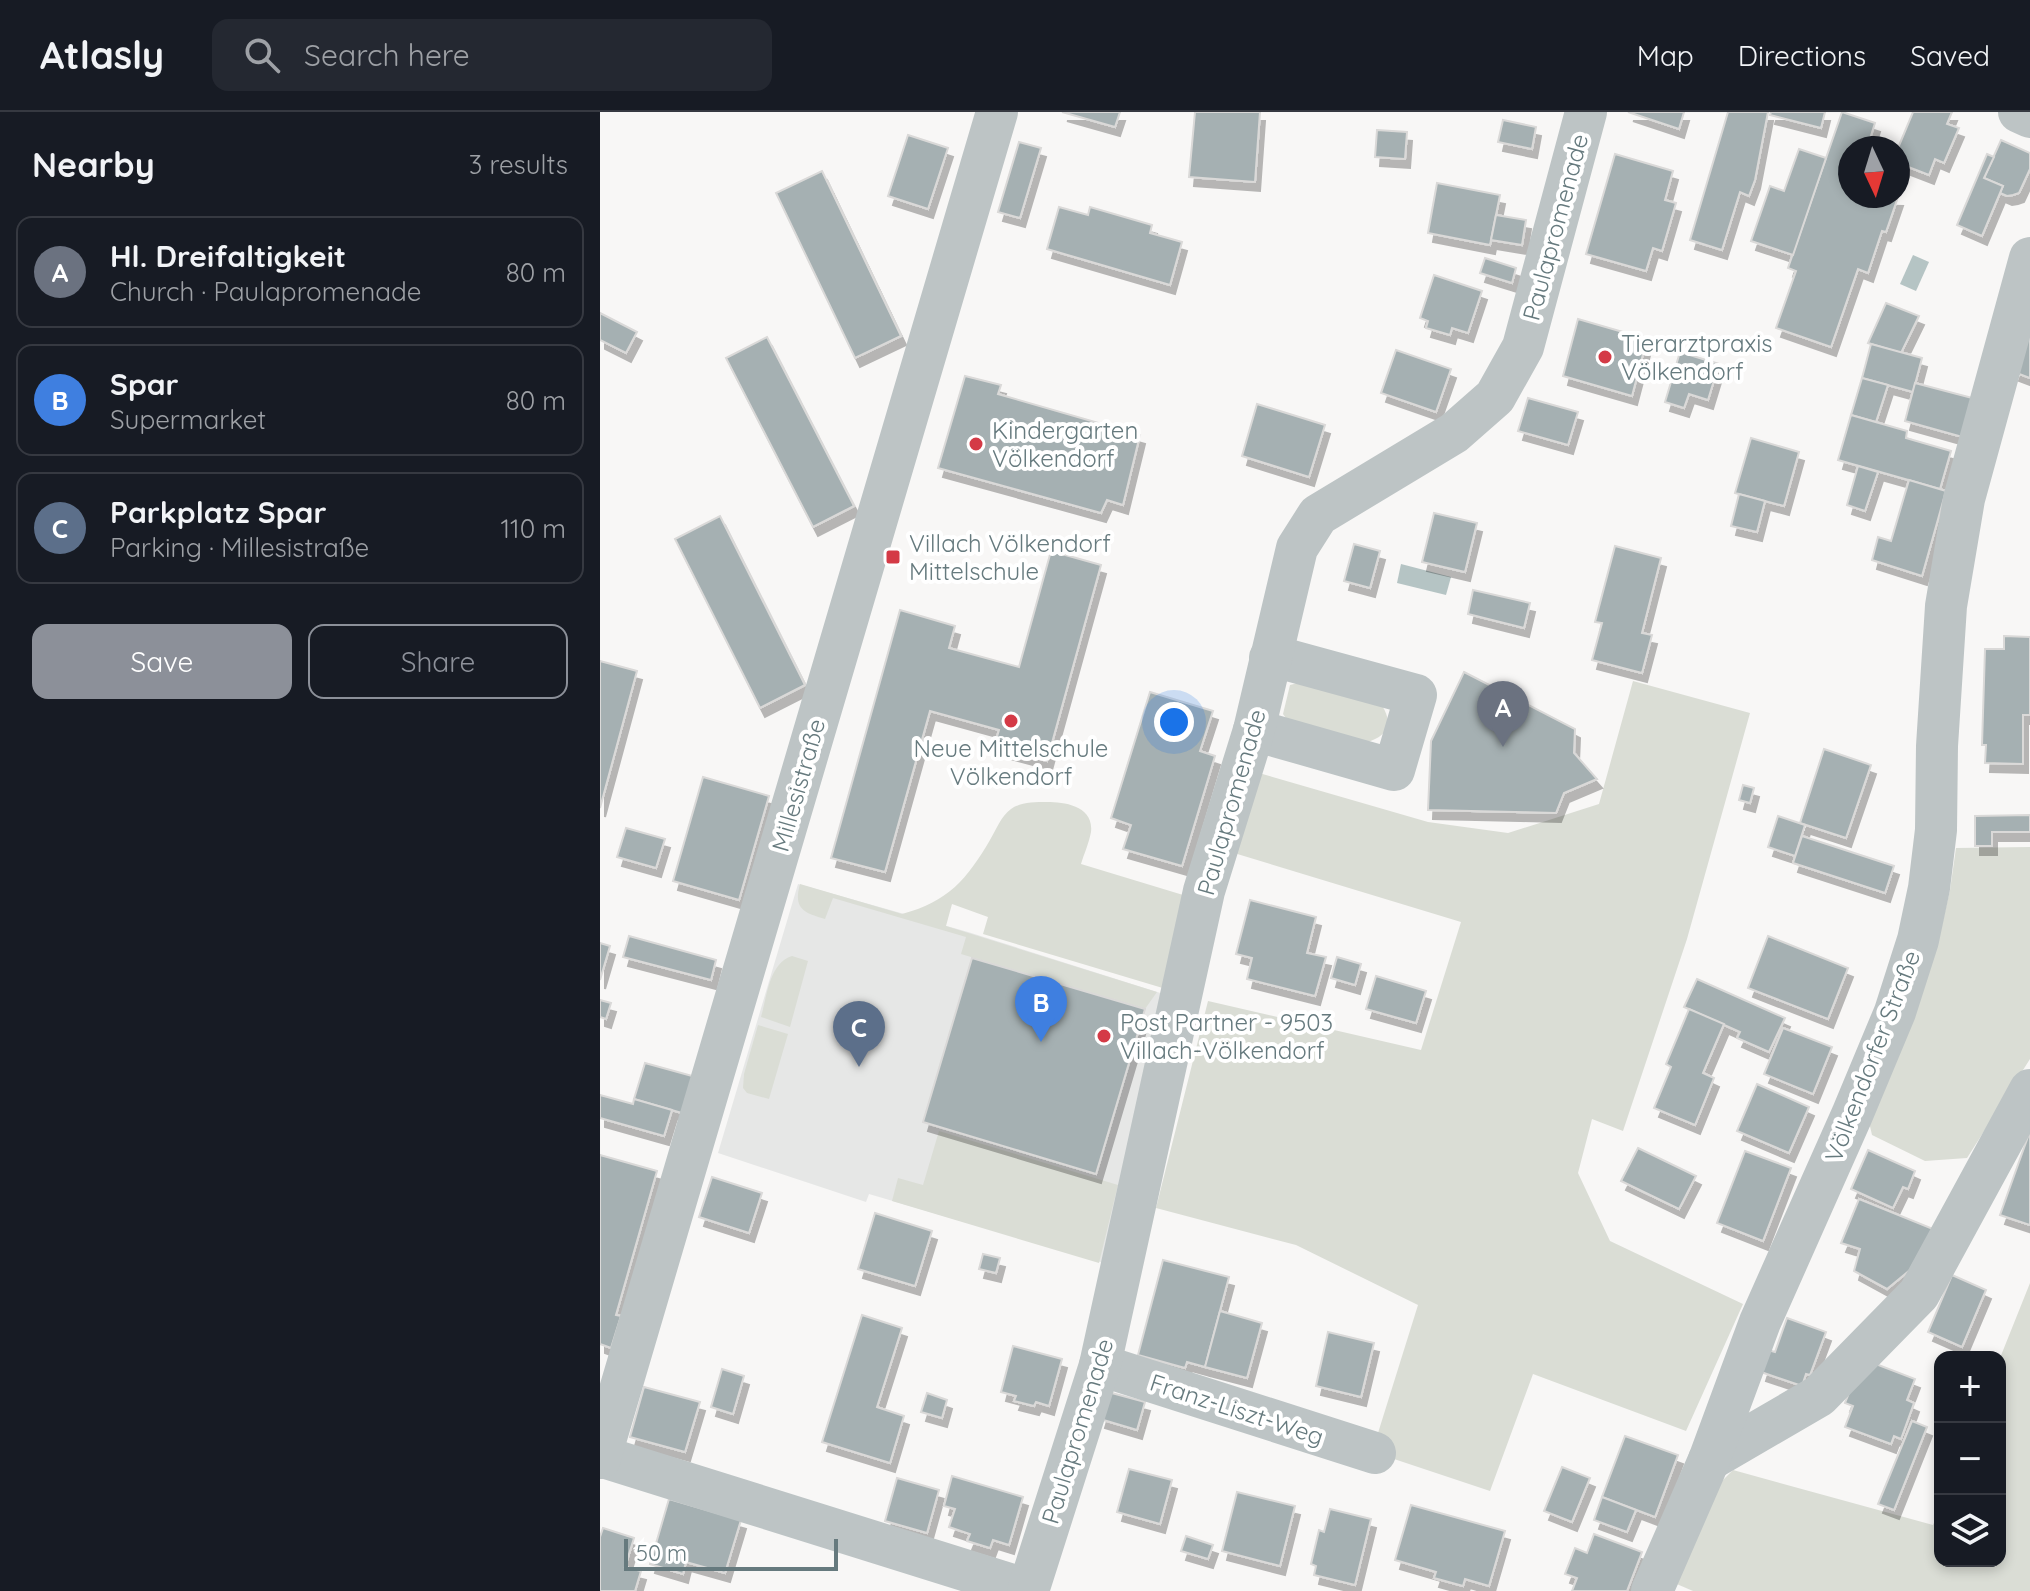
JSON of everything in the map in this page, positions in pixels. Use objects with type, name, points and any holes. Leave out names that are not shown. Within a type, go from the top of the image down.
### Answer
[{"type":"street","name":"Millesistraße","points":[[600,1457],[997,112]]},
{"type":"street","name":"Paulapromenade","points":[[1028,1590],[1100,1365],[1204,891],[1254,730],[1297,548],[1318,515],[1454,433],[1495,397],[1523,347],[1586,112]]},
{"type":"street","points":[[2019,112],[2030,117]]},
{"type":"street","name":"Völkendorfer Straße","points":[[1652,1591],[1709,1460],[1760,1322],[1895,1012],[1918,940],[1929,888],[1936,830],[1937,746],[1946,606],[1964,499],[2030,258]]},
{"type":"street","points":[[1254,730],[1394,770],[1416,695],[1288,660],[1270,658]]},
{"type":"street","points":[[1709,1460],[1819,1396],[1919,1294],[2030,1090]]},
{"type":"street","name":"Franz-Liszt-Weg","points":[[1100,1365],[1375,1453]]},
{"type":"street","points":[[600,1457],[1028,1590]]},
{"type":"shaded area","points":[[1913,255],[1929,262],[1916,291],[1900,284]]},
{"type":"shaded area","points":[[1401,564],[1451,577],[1446,595],[1397,583]]},
{"type":"shaded area","points":[[1633,681],[1750,713],[1687,939],[1623,1131],[1592,1119],[1578,1173],[1610,1241],[1743,1304],[1686,1431],[1533,1374],[1490,1491],[1382,1455],[1378,1433],[1418,1305],[1296,1245],[1156,1208],[1208,1001],[1421,1050],[1461,922],[1234,853],[1259,773],[1428,822],[1508,833],[1599,804]]},
{"type":"shaded area","points":[[1302,682],[1381,704],[1388,722],[1385,732],[1368,742],[1288,721],[1283,714],[1290,685]]},
{"type":"shaded area","points":[[1047,802],[1077,807],[1088,816],[1091,832],[1081,864],[1193,898],[1166,989],[983,934],[988,917],[952,904],[946,926],[1157,992],[1145,1009],[961,954],[966,937],[833,898],[825,919],[811,915],[799,904],[800,884],[902,914],[918,909],[955,887],[982,854],[1007,812],[1023,804]]},
{"type":"shaded area","points":[[2030,847],[2030,1059],[1967,1158],[1925,1161],[1872,1135],[1869,1122],[1941,929],[1956,848]]},
{"type":"shaded area","points":[[798,884],[968,932],[1173,997],[1107,1264],[869,1194],[866,1202],[718,1153]]},
{"type":"shaded area","points":[[792,956],[808,961],[790,1027],[761,1017],[774,973],[784,960]]},
{"type":"shaded area","points":[[758,1025],[788,1034],[769,1099],[747,1093],[743,1088]]},
{"type":"shaded area","points":[[939,1131],[1118,1185],[1099,1263],[892,1201],[898,1178],[923,1185]]},
{"type":"shaded area","points":[[2030,1283],[2030,1591],[1693,1591],[1672,1582],[1709,1494],[1733,1470],[1933,1525],[1934,1523],[1934,1567],[2006,1567],[2006,1351],[2003,1351]]},
{"type":"building","points":[[1062,112],[1120,112],[1115,127]]},
{"type":"building","points":[[1195,112],[1260,112],[1255,182],[1189,177]]},
{"type":"building","points":[[1628,112],[1684,112],[1679,129]]},
{"type":"building","points":[[1728,112],[1768,112],[1755,180],[1749,196],[1740,192],[1722,250],[1690,240]]},
{"type":"building","points":[[1771,112],[1825,112],[1821,128],[1770,115]]},
{"type":"building","points":[[1842,112],[1875,123],[1871,136],[1838,136],[1838,208],[1894,208],[1886,232],[1882,231],[1868,273],[1858,269],[1831,347],[1776,328],[1796,271],[1788,268]]},
{"type":"building","points":[[1913,112],[1952,112],[1947,124],[1959,128],[1944,163],[1935,159],[1929,175],[1910,168],[1910,136],[1903,136]]},
{"type":"building","points":[[1503,120],[1536,127],[1532,149],[1498,142]]},
{"type":"building","points":[[1377,130],[1407,132],[1405,159],[1375,157]]},
{"type":"building","points":[[908,135],[948,148],[928,209],[888,196]]},
{"type":"building","points":[[2001,140],[2030,153],[2030,169],[2019,193],[2007,196],[2000,193],[2003,186],[1984,178]]},
{"type":"building","points":[[1019,142],[1041,148],[1020,218],[998,212]]},
{"type":"building","points":[[1799,149],[1826,158],[1793,255],[1751,241],[1770,186],[1784,191]]},
{"type":"building","points":[[1615,154],[1673,171],[1665,200],[1676,203],[1662,251],[1653,248],[1646,271],[1586,254]]},
{"type":"building","points":[[1987,154],[1994,157],[1984,178],[2003,186],[1982,236],[1957,225]]},
{"type":"building","points":[[822,171],[901,336],[855,358],[776,193]]},
{"type":"building","points":[[1437,183],[1500,195],[1490,245],[1428,233]]},
{"type":"building","points":[[1059,207],[1088,215],[1090,207],[1152,225],[1150,233],[1182,242],[1170,285],[1047,249]]},
{"type":"building","points":[[1496,215],[1526,220],[1522,245],[1491,240]]},
{"type":"building","points":[[1485,258],[1516,268],[1512,283],[1480,273]]},
{"type":"building","points":[[1434,275],[1482,291],[1468,333],[1452,328],[1450,335],[1426,328],[1428,321],[1420,318]]},
{"type":"building","points":[[1886,303],[1919,316],[1901,353],[1868,343]]},
{"type":"building","points":[[600,313],[637,332],[626,353],[600,340]]},
{"type":"building","name":"Tierarztpraxis Völkendorf","points":[[1578,319],[1647,339],[1632,396],[1563,376]]},
{"type":"building","points":[[2030,328],[2030,378],[2014,372]]},
{"type":"building","points":[[767,337],[854,506],[813,527],[726,358]]},
{"type":"building","points":[[1871,344],[1922,358],[1913,392],[1862,378]]},
{"type":"building","points":[[1396,350],[1451,369],[1436,412],[1381,393]]},
{"type":"building","points":[[1680,352],[1719,364],[1708,400],[1689,394],[1684,408],[1665,402]]},
{"type":"building","points":[[965,376],[1001,385],[998,394],[1140,435],[1123,505],[1107,500],[1101,513],[938,468]]},
{"type":"building","points":[[1862,378],[1888,385],[1876,422],[1851,415]]},
{"type":"building","points":[[1915,383],[1976,399],[1966,438],[1905,421]]},
{"type":"building","points":[[1528,398],[1578,412],[1568,445],[1518,431]]},
{"type":"building","points":[[1257,404],[1325,425],[1309,477],[1242,456]]},
{"type":"building","points":[[1851,415],[1907,431],[1906,438],[1951,451],[1940,489],[1838,460]]},
{"type":"building","points":[[1751,438],[1799,452],[1784,506],[1735,493]]},
{"type":"building","points":[[1858,466],[1878,472],[1865,511],[1847,505]]},
{"type":"building","points":[[1909,480],[1946,491],[1922,576],[1872,560],[1878,537],[1891,541]]},
{"type":"building","points":[[1739,494],[1765,501],[1757,532],[1731,526]]},
{"type":"building","points":[[1434,513],[1477,523],[1465,572],[1422,562]]},
{"type":"building","points":[[720,516],[805,685],[760,708],[675,539]]},
{"type":"building","points":[[1354,544],[1380,551],[1370,588],[1344,581]]},
{"type":"building","points":[[1615,546],[1661,558],[1642,633],[1652,635],[1642,673],[1592,660],[1602,623],[1595,622]]},
{"type":"building","name":"Neue Mittelschule Völkendorf","points":[[1051,551],[1101,565],[1047,761],[994,747],[999,730],[930,711],[885,872],[831,858],[900,610],[955,626],[949,648],[1019,667]]},
{"type":"building","points":[[1473,590],[1530,603],[1524,628],[1468,614]]},
{"type":"building","points":[[2004,636],[2030,637],[2030,715],[2023,715],[2023,764],[1985,763],[1986,745],[1982,745],[1985,649],[2004,649]]},
{"type":"building","points":[[600,661],[637,671],[600,808]]},
{"type":"building","points":[[1464,672],[1575,729],[1574,753],[1597,779],[1564,793],[1556,813],[1428,810],[1431,741]]},
{"type":"building","points":[[1150,692],[1213,711],[1200,751],[1215,756],[1182,866],[1123,849],[1131,825],[1111,818]]},
{"type":"building","points":[[1824,749],[1871,765],[1846,838],[1800,823]]},
{"type":"building","points":[[703,777],[769,796],[739,900],[673,881]]},
{"type":"building","points":[[1743,785],[1754,788],[1750,803],[1739,800]]},
{"type":"building","points":[[2030,815],[2030,832],[1992,832],[1992,846],[1975,846],[1975,816]]},
{"type":"building","points":[[1778,816],[1805,825],[1795,856],[1768,847]]},
{"type":"building","points":[[626,828],[665,839],[656,868],[617,857]]},
{"type":"building","points":[[1802,836],[1894,866],[1885,893],[1793,863]]},
{"type":"building","points":[[1250,900],[1316,917],[1307,953],[1326,957],[1315,996],[1247,979],[1252,958],[1236,954]]},
{"type":"building","points":[[629,936],[716,960],[711,980],[623,957]]},
{"type":"building","points":[[1768,936],[1848,968],[1828,1019],[1748,988]]},
{"type":"building","points":[[600,943],[610,946],[600,980]]},
{"type":"building","points":[[1337,957],[1361,964],[1355,985],[1331,978]]},
{"type":"building","points":[[972,958],[1145,1009],[1096,1174],[923,1122]]},
{"type":"building","points":[[1376,976],[1426,991],[1416,1023],[1366,1009]]},
{"type":"building","points":[[1697,979],[1785,1018],[1769,1052],[1737,1038],[1740,1032],[1684,1007]]},
{"type":"building","points":[[600,1000],[611,1003],[606,1019],[600,1017]]},
{"type":"building","points":[[1689,1009],[1724,1024],[1703,1073],[1714,1078],[1695,1125],[1654,1108],[1671,1067],[1666,1064]]},
{"type":"building","points":[[1783,1028],[1832,1047],[1813,1094],[1764,1074]]},
{"type":"building","points":[[645,1063],[703,1079],[692,1116],[634,1099]]},
{"type":"building","points":[[1757,1084],[1809,1107],[1789,1153],[1737,1131]]},
{"type":"building","points":[[600,1095],[633,1104],[634,1099],[672,1110],[664,1136],[600,1118]]},
{"type":"building","points":[[2030,1131],[2030,1225],[2000,1215]]},
{"type":"building","points":[[1638,1148],[1696,1176],[1679,1209],[1621,1181]]},
{"type":"building","points":[[1868,1150],[1915,1171],[1908,1189],[1903,1187],[1893,1208],[1851,1189]]},
{"type":"building","points":[[1745,1151],[1791,1168],[1763,1241],[1717,1223]]},
{"type":"building","points":[[600,1155],[657,1171],[616,1315],[621,1316],[611,1348],[600,1344]]},
{"type":"building","points":[[712,1177],[762,1193],[749,1233],[699,1217]]},
{"type":"building","points":[[1859,1199],[1933,1229],[1910,1270],[1887,1289],[1854,1271],[1860,1249],[1841,1243]]},
{"type":"building","points":[[875,1213],[932,1231],[915,1286],[858,1269]]},
{"type":"building","points":[[983,1254],[1000,1258],[996,1273],[979,1269]]},
{"type":"building","points":[[1163,1260],[1229,1277],[1205,1367],[1187,1362],[1185,1368],[1138,1355]]},
{"type":"building","points":[[1952,1275],[1986,1290],[1962,1347],[1928,1332]]},
{"type":"building","points":[[1220,1311],[1262,1323],[1247,1378],[1205,1367]]},
{"type":"building","points":[[862,1315],[902,1328],[877,1407],[904,1416],[890,1463],[822,1442]]},
{"type":"building","points":[[1787,1318],[1826,1332],[1810,1375],[1806,1374],[1802,1386],[1761,1372],[1768,1350],[1775,1352]]},
{"type":"building","points":[[1328,1332],[1374,1343],[1361,1397],[1316,1386]]},
{"type":"building","points":[[1013,1346],[1062,1359],[1049,1406],[1014,1401],[1016,1396],[1001,1392]]},
{"type":"building","points":[[1868,1361],[1915,1379],[1907,1400],[1914,1403],[1901,1439],[1894,1436],[1891,1444],[1845,1427],[1853,1406],[1845,1403],[1855,1378]]},
{"type":"building","points":[[722,1369],[744,1376],[733,1414],[711,1407]]},
{"type":"building","points":[[644,1387],[700,1402],[685,1452],[630,1437]]},
{"type":"building","points":[[1108,1392],[1145,1402],[1137,1430],[1100,1419]]},
{"type":"building","points":[[927,1393],[947,1400],[942,1418],[921,1412]]},
{"type":"building","points":[[1912,1421],[1927,1427],[1894,1510],[1878,1504]]},
{"type":"building","points":[[1625,1436],[1678,1455],[1655,1517],[1602,1497]]},
{"type":"building","points":[[1562,1467],[1590,1478],[1572,1522],[1544,1511]]},
{"type":"building","points":[[1129,1469],[1172,1480],[1160,1524],[1117,1512]]},
{"type":"building","points":[[952,1476],[1023,1497],[1009,1545],[993,1540],[990,1548],[967,1541],[970,1534],[949,1527],[955,1509],[944,1506]]},
{"type":"building","points":[[897,1478],[939,1490],[927,1533],[885,1521]]},
{"type":"building","points":[[1237,1492],[1295,1506],[1280,1566],[1222,1551]]},
{"type":"building","points":[[1602,1497],[1636,1510],[1627,1532],[1594,1520]]},
{"type":"building","points":[[669,1499],[741,1520],[725,1573],[686,1562],[683,1574],[650,1564]]},
{"type":"building","points":[[1411,1505],[1505,1531],[1489,1586],[1465,1579],[1463,1586],[1434,1578],[1436,1572],[1395,1560]]},
{"type":"building","points":[[1330,1509],[1371,1519],[1355,1585],[1314,1575],[1316,1566],[1311,1564],[1319,1530],[1324,1532]]},
{"type":"building","points":[[603,1528],[634,1538],[625,1567],[641,1571],[635,1591],[600,1591],[600,1537]]},
{"type":"building","points":[[1594,1534],[1642,1552],[1627,1591],[1572,1591],[1577,1578],[1565,1574],[1575,1548],[1587,1553]]},
{"type":"building","points":[[1186,1536],[1213,1545],[1208,1559],[1181,1551]]},
{"type":"place","name":"Tierarztpraxis Völkendorf","points":[[1605,357]]},
{"type":"place","name":"Kindergarten Völkendorf","points":[[976,444]]},
{"type":"place","name":"Villach Völkendorf Mittelschule","points":[[893,557]]},
{"type":"place","name":"Neue Mittelschule Völkendorf","points":[[1011,721]]},
{"type":"place","name":"Hl. Dreifaltigkeit","points":[[1503,747]]},
{"type":"place","name":"Post Partner - 9503 Villach-Völkendorf","points":[[1104,1036]]},
{"type":"place","name":"Spar","points":[[1041,1042]]},
{"type":"place","name":"Parkplatz Spar","points":[[859,1067]]}]
